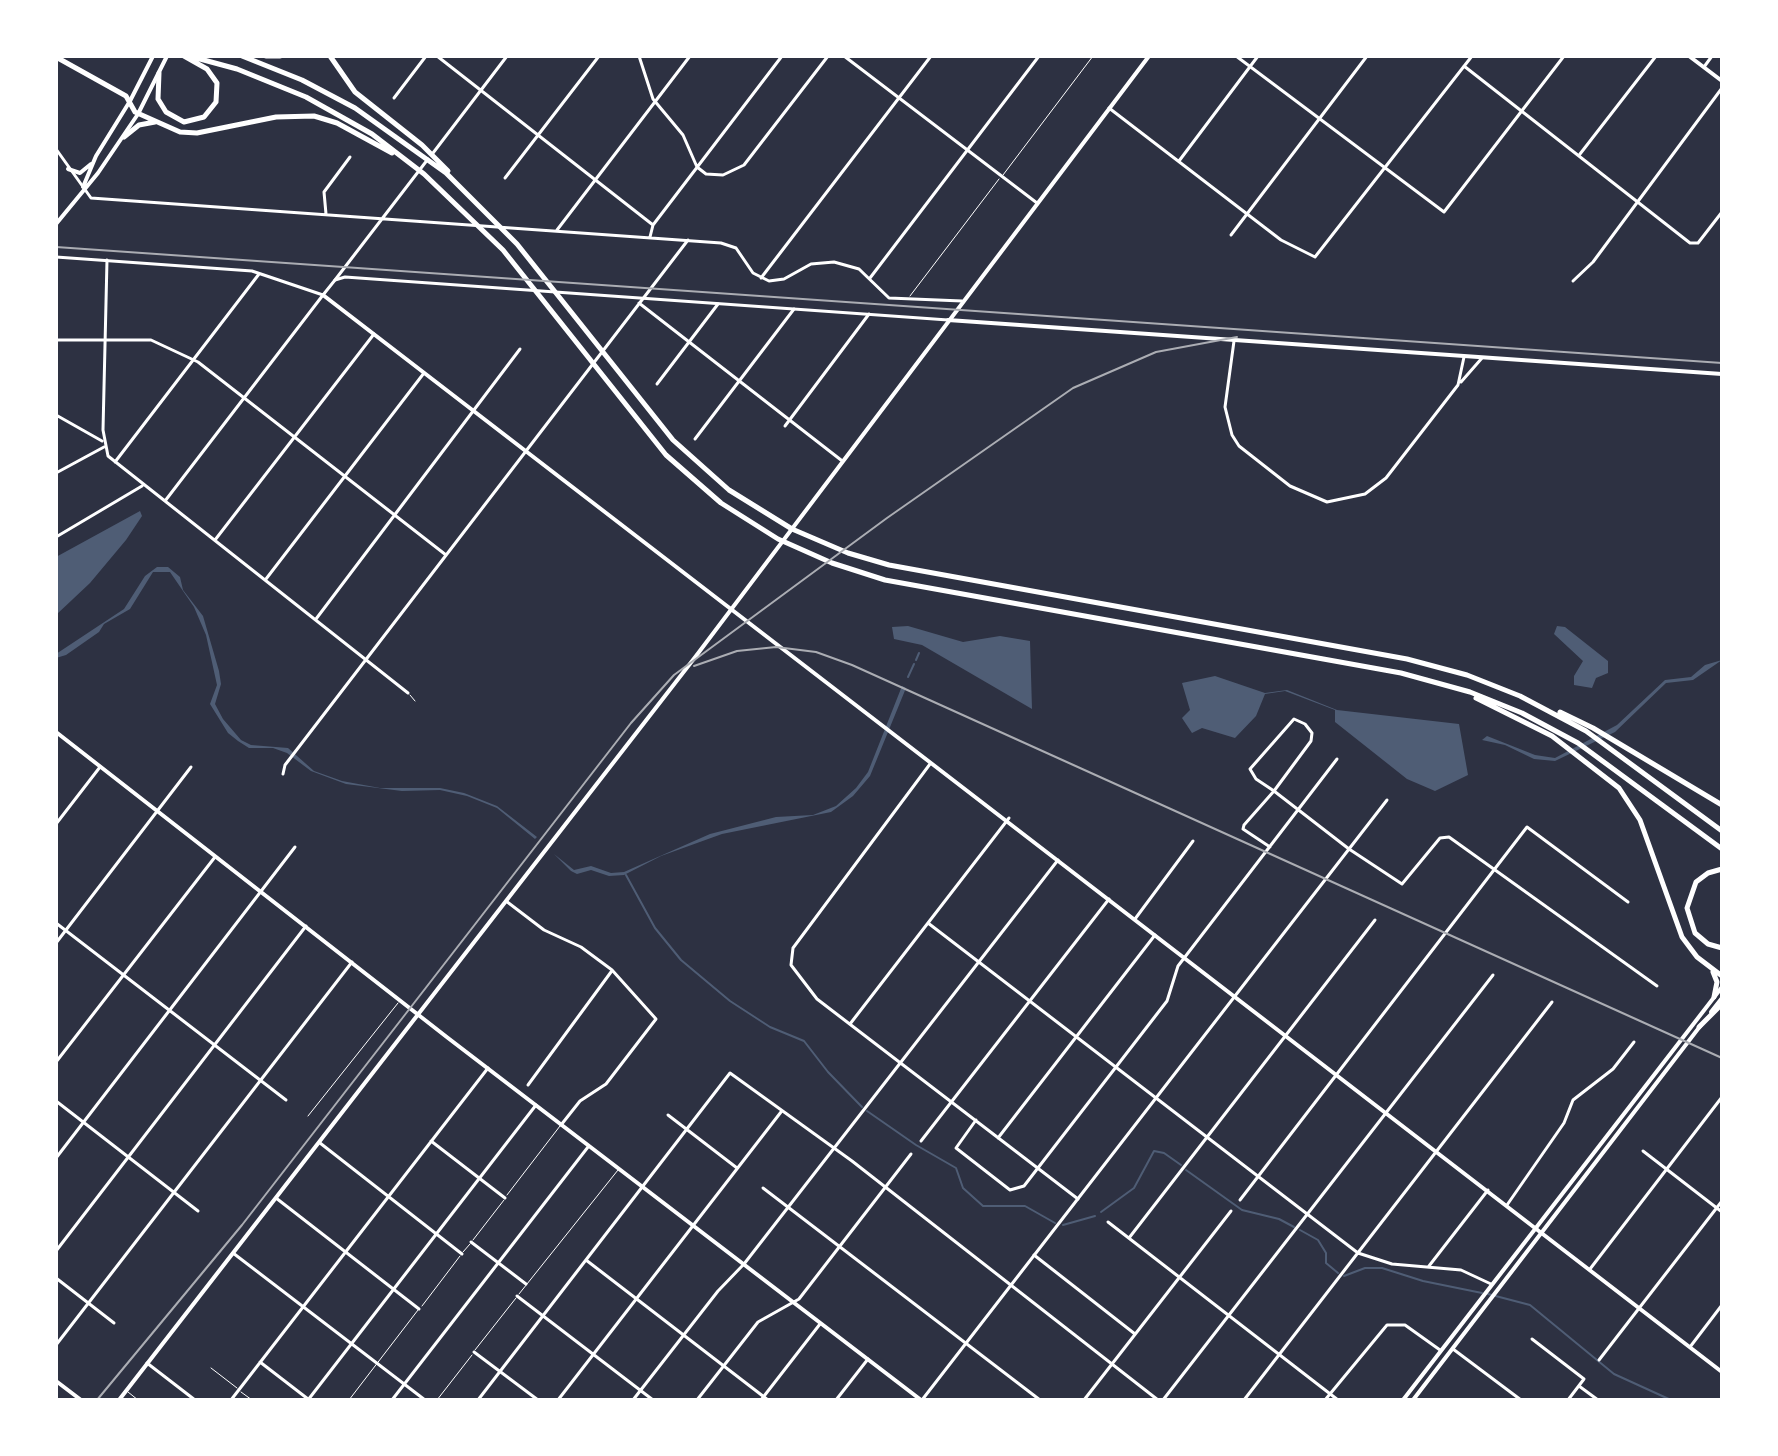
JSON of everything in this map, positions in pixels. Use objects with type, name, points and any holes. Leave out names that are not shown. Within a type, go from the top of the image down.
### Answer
[{"type":"highway","points":[[159,73],[158,99],[168,115],[188,122],[204,117],[217,98],[216,81],[207,69],[186,56]]},
{"type":"highway","points":[[186,56],[237,69],[306,97],[372,134],[431,180],[503,250],[600,375],[676,465],[721,503],[766,533],[835,564],[885,580],[1401,673],[1453,687],[1508,707],[1595,754],[1722,849]]},
{"type":"highway","points":[[242,56],[328,93],[420,148]]},
{"type":"highway","points":[[266,56],[280,56]]},
{"type":"highway","points":[[330,56],[355,92],[442,167],[486,210],[688,456],[740,499],[775,520],[851,554],[889,565],[1415,661],[1467,675],[1620,744],[1722,805]]},
{"type":"highway","points":[[56,57],[130,101],[138,114],[156,122],[193,133],[276,117],[314,116],[342,125],[409,162]]},
{"type":"highway","points":[[124,137],[139,125],[156,122]]},
{"type":"highway","points":[[1453,687],[1562,743],[1612,780],[1633,807],[1677,927],[1691,949],[1722,976]]},
{"type":"highway","points":[[1590,729],[1722,831]]},
{"type":"highway","points":[[1722,869],[1705,874],[1696,882],[1687,908],[1695,933],[1708,944],[1722,948]]},
{"type":"highway","points":[[1710,967],[1717,982],[1714,997]]},
{"type":"highway","points":[[1698,1029],[1722,1004]]},
{"type":"main road","points":[[82,190],[93,162],[153,56]]},
{"type":"main road","points":[[56,224],[124,137],[167,56]]},
{"type":"main road","points":[[119,1400],[506,901],[1149,56]]},
{"type":"main road","points":[[1689,56],[1722,81]]},
{"type":"main road","points":[[68,169],[80,173],[93,162]]},
{"type":"main road","points":[[323,295],[1722,1372]]},
{"type":"main road","points":[[948,320],[1722,374]]},
{"type":"main road","points":[[56,732],[561,1125],[922,1400]]},
{"type":"main road","points":[[1403,1400],[1722,987]]},
{"type":"main road","points":[[1413,1400],[1722,998]]},
{"type":"main road","points":[[56,1381],[81,1400]]},
{"type":"street","points":[[394,98],[426,56]]},
{"type":"street","points":[[437,56],[653,225]]},
{"type":"street","points":[[165,501],[507,56]]},
{"type":"street","points":[[505,178],[599,56]]},
{"type":"street","points":[[639,56],[655,102],[683,135],[697,167],[706,174],[723,175],[744,165],[828,56]]},
{"type":"street","points":[[557,230],[690,56]]},
{"type":"street","points":[[650,237],[653,225],[782,56]]},
{"type":"street","points":[[844,56],[1037,203]]},
{"type":"street","points":[[761,278],[931,56]]},
{"type":"street","points":[[870,278],[1039,56]]},
{"type":"street","points":[[1236,56],[1444,212],[1564,56]]},
{"type":"street","points":[[1179,161],[1258,56]]},
{"type":"street","points":[[1231,235],[1367,56]]},
{"type":"street","points":[[1109,108],[1281,240],[1315,257],[1472,56]]},
{"type":"street","points":[[1580,154],[1656,56]]},
{"type":"street","points":[[1704,67],[1712,56]]},
{"type":"street","points":[[1464,66],[1580,154],[1636,202],[1696,245],[1722,212]]},
{"type":"street","points":[[1573,281],[1593,262],[1722,88]]},
{"type":"street","points":[[56,149],[82,190],[91,198],[688,240],[733,247],[761,278],[779,281],[805,266],[828,262],[852,265],[870,278],[884,296],[907,300],[962,301]]},
{"type":"street","points":[[326,214],[324,192],[350,157]]},
{"type":"street","points":[[283,774],[290,758],[688,240]]},
{"type":"street","points":[[56,257],[260,272],[323,295]]},
{"type":"street","points":[[107,260],[104,447],[115,462],[408,693]]},
{"type":"street","points":[[115,462],[260,272]]},
{"type":"street","points":[[335,280],[345,277],[948,320]]},
{"type":"street","points":[[639,303],[841,460]]},
{"type":"street","points":[[657,384],[719,304]]},
{"type":"street","points":[[695,439],[794,309]]},
{"type":"street","points":[[785,426],[869,314]]},
{"type":"street","points":[[215,540],[374,334]]},
{"type":"street","points":[[56,340],[151,340],[193,359],[446,555]]},
{"type":"street","points":[[1234,341],[1225,416],[1239,446],[1290,486],[1327,502],[1365,494],[1394,467],[1482,358]]},
{"type":"street","points":[[316,619],[520,349]]},
{"type":"street","points":[[1458,385],[1464,357]]},
{"type":"street","points":[[266,579],[424,373]]},
{"type":"street","points":[[56,415],[103,441]]},
{"type":"street","points":[[56,473],[104,447]]},
{"type":"street","points":[[56,537],[144,485]]},
{"type":"street","points":[[1270,847],[1243,829],[1274,791],[1311,741],[1312,733],[1305,724],[1294,719],[1250,769],[1274,791],[1349,849],[1402,884],[1445,836],[1657,986]]},
{"type":"street","points":[[976,1120],[957,1144],[958,1150],[1010,1190],[1016,1190],[1038,1168],[1169,998],[1176,971],[1185,958],[1337,759]]},
{"type":"street","points":[[930,764],[793,948],[790,959],[817,999],[1078,1199]]},
{"type":"street","points":[[56,824],[100,766]]},
{"type":"street","points":[[56,943],[191,767]]},
{"type":"street","points":[[922,1400],[1387,800]]},
{"type":"street","points":[[850,1024],[1008,820]]},
{"type":"street","points":[[1240,1200],[1527,827],[1628,902]]},
{"type":"street","points":[[1135,919],[1193,841]]},
{"type":"street","points":[[56,1158],[295,847]]},
{"type":"street","points":[[56,1062],[216,856]]},
{"type":"street","points":[[633,1400],[720,1288],[744,1264],[789,1207],[1058,860]]},
{"type":"street","points":[[921,1141],[1109,899]]},
{"type":"street","points":[[506,901],[541,928],[581,947],[612,970],[656,1019],[606,1084],[580,1101],[561,1125]]},
{"type":"street","points":[[1129,1238],[1375,920]]},
{"type":"street","points":[[56,923],[286,1100]]},
{"type":"street","points":[[928,923],[1358,1253],[1385,1263],[1465,1271],[1491,1287]]},
{"type":"street","points":[[56,1251],[306,926]]},
{"type":"street","points":[[998,1138],[1155,935]]},
{"type":"street","points":[[56,1345],[352,962]]},
{"type":"street","points":[[528,1085],[612,970]]},
{"type":"street","points":[[1163,1400],[1493,975]]},
{"type":"street","points":[[1244,1400],[1552,1002]]},
{"type":"street","points":[[1507,1205],[1564,1123],[1573,1100],[1613,1069],[1634,1042]]},
{"type":"street","points":[[231,1400],[488,1068]]},
{"type":"street","points":[[478,1400],[730,1073],[885,1188],[1158,1400]]},
{"type":"street","points":[[1590,1269],[1722,1097]]},
{"type":"street","points":[[56,1101],[198,1211]]},
{"type":"street","points":[[260,1362],[309,1400],[536,1105]]},
{"type":"street","points":[[558,1400],[781,1112]]},
{"type":"street","points":[[668,1115],[737,1168]]},
{"type":"street","points":[[431,1141],[505,1198]]},
{"type":"street","points":[[319,1142],[462,1254]]},
{"type":"street","points":[[392,1400],[589,1146]]},
{"type":"street","points":[[1643,1151],[1722,1212]]},
{"type":"street","points":[[697,1400],[758,1322],[795,1303],[911,1154]]},
{"type":"street","points":[[763,1188],[1040,1400]]},
{"type":"street","points":[[1429,1266],[1488,1190]]},
{"type":"street","points":[[276,1198],[419,1309]]},
{"type":"street","points":[[1600,1359],[1722,1201]]},
{"type":"street","points":[[1084,1400],[1231,1211]]},
{"type":"street","points":[[1108,1222],[1338,1400]]},
{"type":"street","points":[[471,1242],[526,1284]]},
{"type":"street","points":[[233,1253],[425,1400]]},
{"type":"street","points":[[1034,1255],[1135,1334]]},
{"type":"street","points":[[586,1260],[768,1400]]},
{"type":"street","points":[[56,1278],[114,1323]]},
{"type":"street","points":[[517,1296],[653,1400]]},
{"type":"street","points":[[1690,1347],[1722,1305]]},
{"type":"street","points":[[762,1398],[821,1323]]},
{"type":"street","points":[[1325,1400],[1379,1330],[1392,1323],[1408,1326],[1441,1351]]},
{"type":"street","points":[[1532,1339],[1584,1379],[1568,1400]]},
{"type":"street","points":[[1453,1349],[1519,1400]]},
{"type":"street","points":[[474,1352],[538,1400]]},
{"type":"street","points":[[836,1400],[868,1359]]},
{"type":"street","points":[[147,1363],[195,1400]]},
{"type":"street","points":[[1579,1386],[1598,1400]]},
{"type":"lane","points":[[907,300],[1093,56]]},
{"type":"lane","points":[[408,693],[415,701]]},
{"type":"lane","points":[[308,1116],[401,1000]]},
{"type":"lane","points":[[349,1400],[561,1125]]},
{"type":"lane","points":[[437,1400],[619,1169]]},
{"type":"lane","points":[[211,1368],[252,1400]]},
{"type":"lane","points":[[126,1391],[138,1400]]},
{"type":"water","points":[[140,511],[142,516],[126,540],[90,583],[56,615],[56,557]]},
{"type":"water","points":[[157,567],[168,567],[180,577],[183,590],[203,616],[221,684],[215,704],[241,740],[251,745],[288,748],[314,771],[342,781],[380,788],[440,788],[464,793],[497,806],[537,837],[535,839],[497,808],[467,796],[440,790],[402,791],[346,784],[311,771],[287,753],[273,748],[249,748],[238,741],[228,733],[210,704],[217,685],[206,635],[194,607],[170,572],[153,572],[130,609],[104,624],[99,632],[66,655],[56,658],[56,654],[124,609],[145,576]]},
{"type":"water","points":[[908,626],[963,642],[1000,636],[1030,641],[1032,709],[922,645],[894,639],[892,627]]},
{"type":"water","points":[[1557,626],[1565,627],[1608,661],[1608,673],[1596,678],[1592,688],[1574,685],[1574,676],[1583,661],[1554,634]]},
{"type":"water","points":[[1722,660],[1693,680],[1666,683],[1615,732],[1555,761],[1534,759],[1505,745],[1482,740],[1487,736],[1535,755],[1555,758],[1617,725],[1665,680],[1691,677],[1705,665]]},
{"type":"water","points":[[1215,676],[1265,693],[1287,690],[1337,710],[1459,724],[1468,775],[1435,791],[1407,779],[1335,722],[1335,710],[1285,691],[1265,694],[1256,716],[1235,738],[1202,728],[1192,733],[1182,718],[1190,710],[1182,683]]},
{"type":"water","points":[[902,686],[906,688],[870,776],[853,796],[831,812],[722,834],[661,856],[624,875],[609,876],[591,870],[577,874],[554,854],[574,870],[591,866],[611,873],[624,872],[710,834],[776,817],[813,815],[836,806],[868,772]]},
{"type":"waterway","points":[[916,660],[919,653]]},
{"type":"waterway","points":[[908,677],[914,664]]},
{"type":"waterway","points":[[626,875],[655,928],[681,960],[730,1001],[770,1027],[804,1041],[828,1072],[862,1107]]},
{"type":"waterway","points":[[867,1111],[956,1168],[963,1188],[983,1206],[1025,1206],[1055,1223]]},
{"type":"waterway","points":[[1101,1212],[1134,1188],[1154,1151],[1164,1153],[1181,1165]]},
{"type":"waterway","points":[[1186,1170],[1242,1210],[1279,1219],[1294,1227]]},
{"type":"waterway","points":[[1063,1225],[1095,1216]]},
{"type":"waterway","points":[[1300,1230],[1318,1240],[1326,1253],[1326,1263],[1338,1273]]},
{"type":"waterway","points":[[1344,1276],[1365,1268],[1382,1268],[1423,1281],[1482,1293]]},
{"type":"waterway","points":[[1488,1294],[1530,1305],[1614,1374],[1671,1400]]},
{"type":"railway","points":[[56,247],[1722,363]]},
{"type":"railway","points":[[97,1400],[242,1225],[631,723],[674,675],[887,518],[1073,388],[1156,352],[1237,337]]},
{"type":"railway","points":[[694,666],[737,651],[776,647],[816,652],[852,665],[1722,1058]]}]
